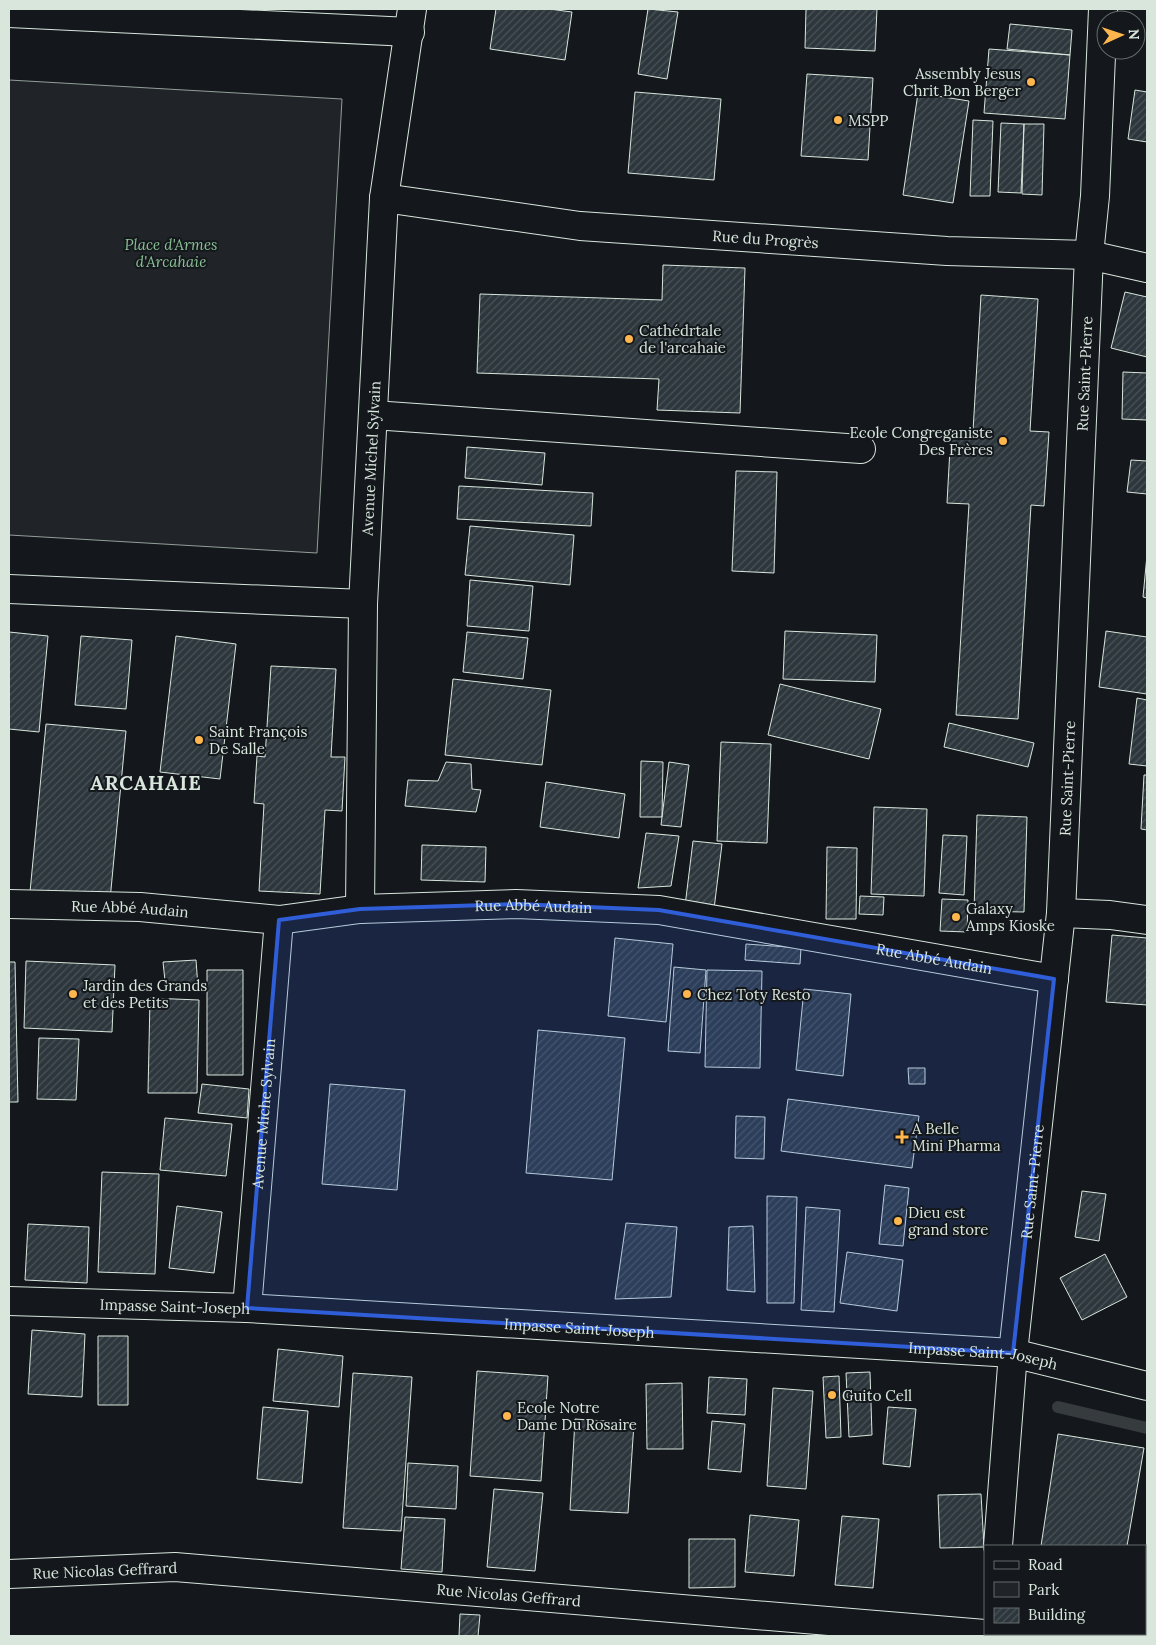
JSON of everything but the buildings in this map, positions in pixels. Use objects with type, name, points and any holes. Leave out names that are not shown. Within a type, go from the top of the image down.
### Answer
[{"type":"street","name":"Rue Saint-Pierre","points":[[998,1545],[1013,1353],[1061,913],[1089,254],[1095,196],[1103,9]]},
{"type":"street","points":[[9,13],[411,20]]},
{"type":"street","name":"Avenue Michel Sylvain","points":[[360,909],[363,604],[384,198],[411,20]]},
{"type":"street","name":"Rue du Progrès","points":[[384,198],[580,226],[947,251],[1089,254],[1147,268]]},
{"type":"street","points":[[373,415],[861,449]]},
{"type":"street","points":[[9,588],[363,604]]},
{"type":"street","name":"Rue Abbé Audain","points":[[9,904],[140,907],[279,920],[360,909],[516,904],[658,910],[1054,979]]},
{"type":"street","points":[[1061,913],[1110,915],[1147,920]]},
{"type":"street","name":"Avenue Miche Sylvain","points":[[247,1308],[279,920]]},
{"type":"street","name":"Impasse Saint-Joseph","points":[[9,1301],[247,1308],[1013,1353],[1147,1386]]},
{"type":"street","name":"Rue Nicolas Geffrard","points":[[9,1574],[175,1568],[984,1634]]},
{"type":"street","name":"Rue Nicolas Geffrard","points":[[992,1635],[1009,1636]]},
{"type":"highlighted area","points":[[516,904],[659,910],[1054,979],[1013,1353],[247,1308],[279,920],[360,909]]},
{"type":"green space","name":"Place d'Armes d'Arcahaie","points":[[9,80],[342,99],[317,553],[9,535]]},
{"type":"waterway","points":[[1058,1407],[1147,1428]]},
{"type":"place","name":"Assembly Jesus Chrit Bon Berger","points":[[1031,82]]},
{"type":"place","name":"MSPP","points":[[838,120]]},
{"type":"place","name":"Cathédrtale de l'arcahaie","points":[[629,339]]},
{"type":"place","name":"Ecole Congreganiste Des Frères","points":[[1003,441]]},
{"type":"place","name":"Saint François De Salle","points":[[199,740]]},
{"type":"place","name":"Galaxy Amps Kioske","points":[[956,917]]},
{"type":"place","name":"Jardin des Grands et des Petits","points":[[73,994]]},
{"type":"place","name":"Chez Toty Resto","points":[[687,994]]},
{"type":"place","name":"A Belle Mini Pharma","points":[[902,1137]]},
{"type":"place","name":"Dieu est grand store","points":[[898,1221]]},
{"type":"place","name":"Guito Cell","points":[[832,1395]]},
{"type":"place","name":"Ecole Notre Dame Du Rosaire","points":[[507,1416]]},
{"type":"district","name":"ARCAHAIE","points":[[146,782]]}]
